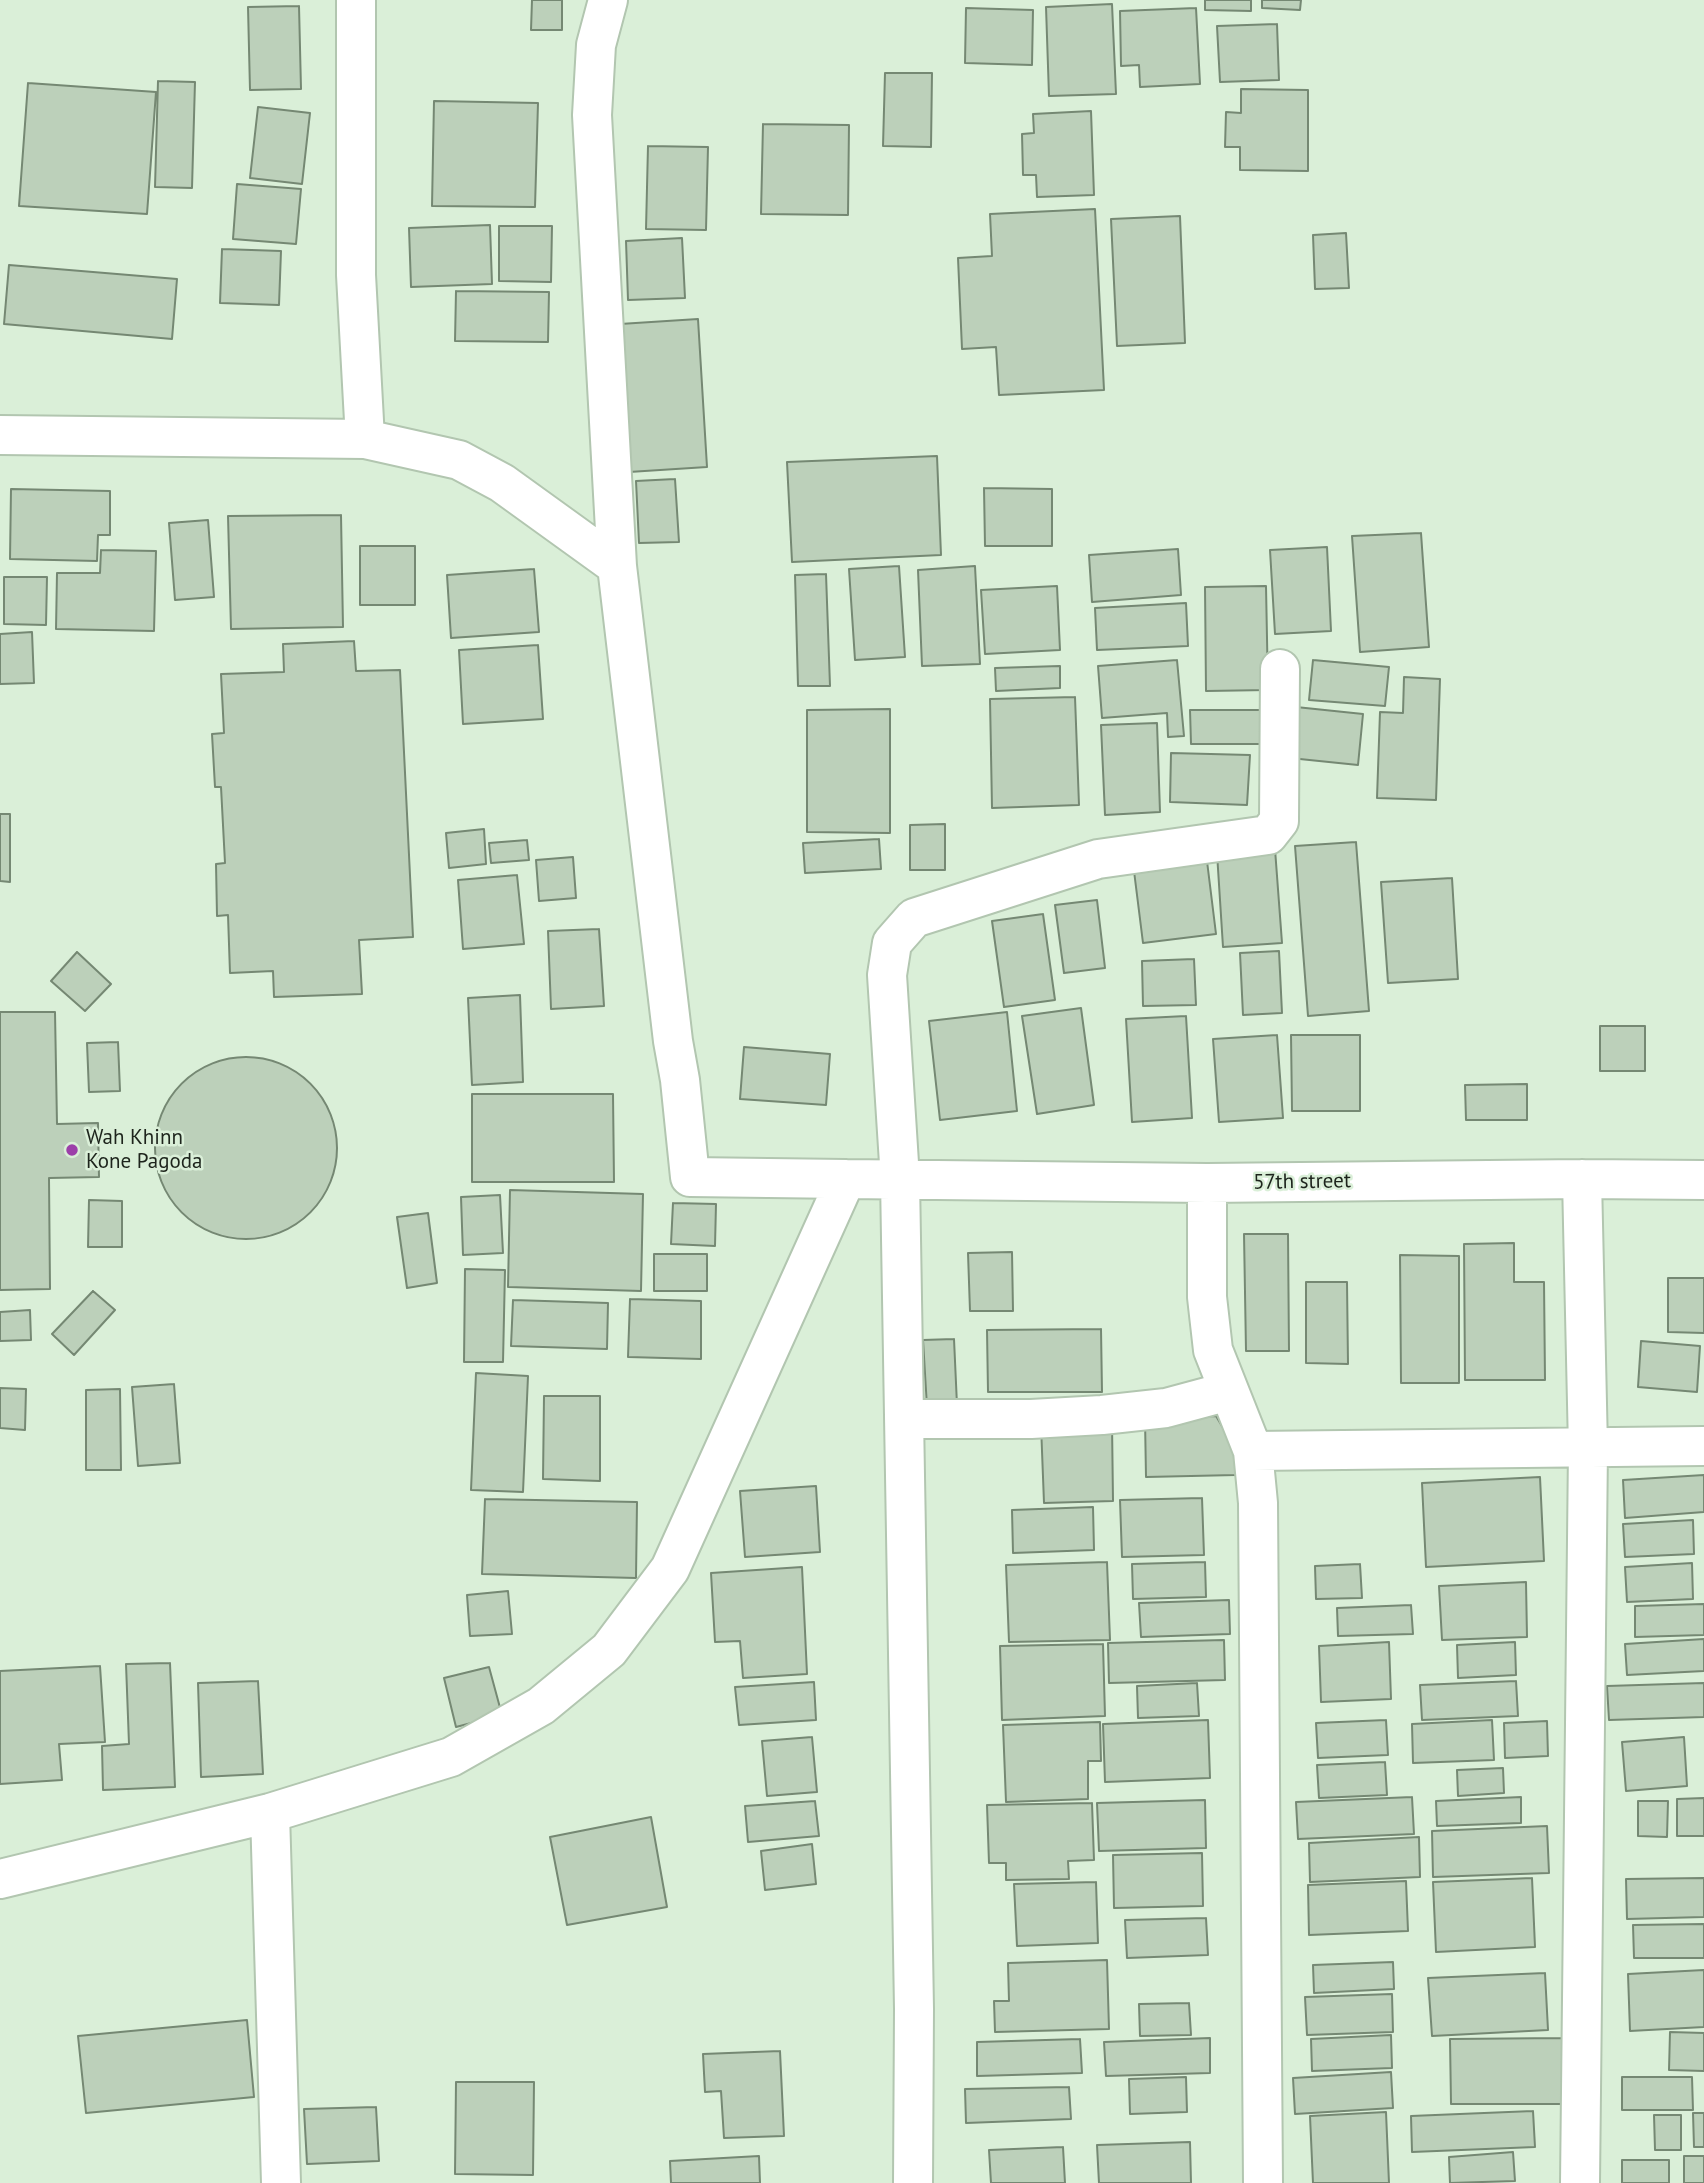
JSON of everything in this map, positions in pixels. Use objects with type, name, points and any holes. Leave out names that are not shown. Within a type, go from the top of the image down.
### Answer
[{"type":"street","points":[[356,0],[356,275],[365,439]]},
{"type":"street","points":[[608,0],[596,45],[592,115],[617,566]]},
{"type":"street","points":[[0,435],[365,439],[459,460],[502,483],[617,566]]},
{"type":"street","name":"57th street","points":[[617,566],[690,1177],[1207,1184],[1704,1180]]},
{"type":"street","points":[[913,2183],[914,2009],[900,1179],[887,975],[892,943],[914,918],[1098,859],[1268,835],[1279,821],[1280,668]]},
{"type":"street","points":[[0,1879],[270,1813],[451,1757],[541,1706],[610,1650],[670,1569],[846,1179]]},
{"type":"street","points":[[1580,2183],[1588,1448],[1582,1179]]},
{"type":"street","points":[[1207,1184],[1207,1297],[1213,1350],[1253,1451],[1258,1503],[1263,2183]]},
{"type":"street","points":[[905,1419],[1031,1419],[1102,1415],[1166,1408],[1229,1391]]},
{"type":"street","points":[[1253,1451],[1704,1446]]},
{"type":"street","points":[[270,1813],[281,2183]]},
{"type":"building","points":[[532,0],[562,0],[562,30],[531,30]]},
{"type":"building","points":[[1205,0],[1251,0],[1251,11],[1205,10]]},
{"type":"building","points":[[1262,0],[1301,0],[1300,10],[1262,8]]},
{"type":"building","points":[[1112,4],[1116,94],[1049,96],[1046,7]]},
{"type":"building","points":[[299,6],[301,89],[250,90],[248,7]]},
{"type":"building","points":[[966,8],[1033,10],[1032,65],[965,63]]},
{"type":"building","points":[[1196,8],[1200,84],[1140,87],[1139,65],[1121,66],[1120,11]]},
{"type":"building","points":[[1277,24],[1279,80],[1220,82],[1217,26]]},
{"type":"building","points":[[885,73],[932,73],[931,147],[883,146]]},
{"type":"building","points":[[158,81],[195,82],[192,188],[155,187]]},
{"type":"building","points":[[28,83],[156,92],[147,214],[19,206]]},
{"type":"building","points":[[1241,89],[1308,90],[1308,171],[1240,170],[1240,147],[1225,147],[1226,112],[1241,113]]},
{"type":"building","points":[[434,101],[538,103],[535,207],[432,206]]},
{"type":"building","points":[[258,107],[310,113],[302,184],[250,178]]},
{"type":"building","points":[[1091,111],[1094,195],[1037,197],[1036,175],[1023,175],[1022,134],[1034,133],[1033,114]]},
{"type":"building","points":[[763,124],[849,125],[848,215],[761,214]]},
{"type":"building","points":[[648,146],[708,147],[706,230],[646,229]]},
{"type":"building","points":[[237,184],[301,189],[296,244],[233,239]]},
{"type":"building","points":[[1095,209],[1104,390],[999,395],[996,347],[962,349],[958,258],[992,256],[990,214]]},
{"type":"building","points":[[1180,216],[1185,343],[1117,346],[1111,219]]},
{"type":"building","points":[[490,225],[492,284],[411,287],[409,228]]},
{"type":"building","points":[[499,226],[552,226],[551,282],[499,281]]},
{"type":"building","points":[[1346,233],[1349,288],[1315,289],[1313,235]]},
{"type":"building","points":[[682,238],[685,298],[628,300],[626,241]]},
{"type":"building","points":[[222,249],[281,251],[279,305],[220,303]]},
{"type":"building","points":[[9,265],[177,279],[172,339],[4,324]]},
{"type":"building","points":[[456,291],[549,292],[548,342],[455,341]]},
{"type":"building","points":[[698,319],[707,467],[629,472],[620,324]]},
{"type":"building","points":[[937,456],[941,555],[792,562],[787,462]]},
{"type":"building","points":[[675,479],[679,542],[639,543],[636,481]]},
{"type":"building","points":[[984,488],[1052,489],[1052,546],[985,546]]},
{"type":"building","points":[[11,489],[110,491],[110,535],[98,535],[97,561],[10,559]]},
{"type":"building","points":[[341,515],[343,627],[231,629],[228,516]]},
{"type":"building","points":[[208,520],[214,597],[175,600],[169,523]]},
{"type":"building","points":[[1421,533],[1429,647],[1360,652],[1352,536]]},
{"type":"building","points":[[360,546],[415,546],[415,605],[360,605]]},
{"type":"building","points":[[1327,547],[1331,631],[1275,634],[1270,550]]},
{"type":"building","points":[[1178,549],[1181,595],[1092,602],[1089,555]]},
{"type":"building","points":[[101,550],[156,551],[154,631],[56,629],[57,573],[100,573]]},
{"type":"building","points":[[899,566],[905,657],[855,660],[849,569]]},
{"type":"building","points":[[975,566],[980,664],[922,666],[918,570]]},
{"type":"building","points":[[534,569],[539,632],[451,638],[447,575]]},
{"type":"building","points":[[826,574],[830,686],[798,686],[795,575]]},
{"type":"building","points":[[4,577],[47,577],[46,625],[4,624]]},
{"type":"building","points":[[1057,586],[1060,650],[985,654],[981,590]]},
{"type":"building","points":[[1266,586],[1268,690],[1206,691],[1205,587]]},
{"type":"building","points":[[1186,603],[1188,646],[1097,650],[1095,608]]},
{"type":"building","points":[[32,632],[34,683],[0,684],[0,634]]},
{"type":"building","points":[[354,641],[356,671],[400,670],[413,937],[359,940],[362,994],[274,997],[273,971],[230,973],[228,915],[217,916],[216,864],[225,863],[221,787],[215,787],[212,734],[224,733],[221,674],[284,672],[283,644]]},
{"type":"building","points":[[538,645],[543,719],[463,724],[459,650]]},
{"type":"building","points":[[1177,660],[1184,736],[1168,737],[1167,713],[1102,718],[1098,666]]},
{"type":"building","points":[[1313,660],[1389,667],[1385,706],[1309,700]]},
{"type":"building","points":[[1060,666],[1060,688],[996,691],[995,668]]},
{"type":"building","points":[[1404,677],[1440,679],[1436,800],[1377,798],[1380,712],[1403,713]]},
{"type":"building","points":[[1075,697],[1079,805],[992,808],[990,699]]},
{"type":"building","points":[[1296,707],[1363,714],[1358,765],[1290,758]]},
{"type":"building","points":[[890,709],[890,833],[807,832],[807,710]]},
{"type":"building","points":[[1190,710],[1265,710],[1264,744],[1191,744]]},
{"type":"building","points":[[1157,723],[1160,812],[1105,815],[1101,725]]},
{"type":"building","points":[[1171,753],[1250,755],[1247,805],[1170,802]]},
{"type":"building","points":[[0,814],[10,814],[10,882],[0,881]]},
{"type":"building","points":[[945,824],[945,870],[910,870],[910,825]]},
{"type":"building","points":[[484,829],[486,864],[449,868],[446,833]]},
{"type":"building","points":[[879,839],[881,869],[805,873],[803,843]]},
{"type":"building","points":[[527,840],[529,860],[491,863],[489,843]]},
{"type":"building","points":[[1356,842],[1369,1011],[1308,1016],[1295,846]]},
{"type":"building","points":[[1275,849],[1282,943],[1223,947],[1217,853]]},
{"type":"building","points":[[1206,853],[1216,934],[1143,943],[1133,863]]},
{"type":"building","points":[[573,857],[576,898],[539,901],[536,860]]},
{"type":"building","points":[[517,875],[524,944],[463,949],[458,880]]},
{"type":"building","points":[[1452,878],[1458,979],[1388,983],[1381,882]]},
{"type":"building","points":[[1097,900],[1105,968],[1064,973],[1055,905]]},
{"type":"building","points":[[1043,914],[1055,1000],[1004,1007],[992,921]]},
{"type":"building","points":[[599,929],[604,1006],[551,1009],[548,931]]},
{"type":"building","points":[[1279,951],[1282,1013],[1243,1015],[1240,953]]},
{"type":"building","points":[[77,952],[111,984],[85,1011],[51,981]]},
{"type":"building","points":[[1194,959],[1196,1005],[1143,1006],[1142,961]]},
{"type":"building","points":[[520,995],[523,1082],[472,1085],[468,998]]},
{"type":"building","points":[[1081,1008],[1094,1105],[1037,1114],[1022,1016]]},
{"type":"building","points":[[0,1012],[55,1012],[57,1124],[98,1123],[99,1177],[49,1178],[50,1289],[0,1290]]},
{"type":"building","points":[[1007,1012],[1017,1111],[940,1120],[929,1021]]},
{"type":"building","points":[[1186,1016],[1192,1118],[1132,1122],[1126,1019]]},
{"type":"building","points":[[1600,1026],[1645,1026],[1645,1071],[1600,1071]]},
{"type":"building","points":[[1277,1035],[1283,1118],[1219,1122],[1213,1039]]},
{"type":"building","points":[[1291,1035],[1360,1035],[1360,1111],[1292,1111]]},
{"type":"building","points":[[118,1042],[120,1091],[89,1092],[87,1043]]},
{"type":"building","points":[[744,1047],[830,1054],[826,1105],[740,1099]]},
{"type":"building","points":[[246,1057],[264,1058],[281,1064],[311,1083],[330,1113],[336,1130],[336,1166],[330,1183],[311,1213],[281,1232],[264,1238],[246,1239],[228,1238],[211,1232],[181,1213],[162,1183],[156,1166],[155,1148],[156,1130],[162,1113],[181,1083],[211,1064],[228,1058]]},
{"type":"building","points":[[1527,1084],[1527,1120],[1466,1120],[1465,1085]]},
{"type":"building","points":[[472,1094],[613,1094],[614,1182],[472,1182]]},
{"type":"building","points":[[510,1190],[643,1194],[641,1291],[508,1287]]},
{"type":"building","points":[[500,1195],[503,1253],[463,1255],[461,1197]]},
{"type":"building","points":[[89,1200],[122,1201],[122,1247],[88,1247]]},
{"type":"building","points":[[673,1203],[716,1204],[715,1246],[671,1244]]},
{"type":"building","points":[[428,1213],[437,1283],[407,1288],[397,1217]]},
{"type":"building","points":[[1244,1234],[1288,1234],[1289,1351],[1246,1351]]},
{"type":"building","points":[[1514,1243],[1514,1282],[1544,1282],[1545,1380],[1465,1380],[1464,1244]]},
{"type":"building","points":[[1012,1252],[1013,1311],[970,1311],[968,1253]]},
{"type":"building","points":[[654,1254],[707,1254],[707,1291],[654,1291]]},
{"type":"building","points":[[1400,1255],[1459,1256],[1459,1383],[1401,1383]]},
{"type":"building","points":[[465,1269],[505,1270],[503,1362],[464,1362]]},
{"type":"building","points":[[1668,1278],[1704,1278],[1704,1333],[1668,1332]]},
{"type":"building","points":[[1306,1282],[1347,1282],[1348,1364],[1306,1363]]},
{"type":"building","points":[[93,1291],[115,1310],[74,1355],[52,1334]]},
{"type":"building","points":[[630,1299],[701,1301],[701,1359],[628,1357]]},
{"type":"building","points":[[513,1300],[608,1303],[607,1349],[511,1346]]},
{"type":"building","points":[[30,1310],[31,1340],[0,1341],[0,1312]]},
{"type":"building","points":[[1101,1329],[1102,1392],[988,1392],[987,1330]]},
{"type":"building","points":[[954,1339],[957,1405],[927,1407],[923,1340]]},
{"type":"building","points":[[1641,1341],[1700,1346],[1697,1392],[1638,1387]]},
{"type":"building","points":[[476,1373],[528,1376],[523,1492],[471,1490]]},
{"type":"building","points":[[174,1384],[180,1463],[138,1466],[132,1387]]},
{"type":"building","points":[[0,1388],[26,1389],[25,1430],[0,1428]]},
{"type":"building","points":[[120,1389],[121,1470],[86,1470],[86,1390]]},
{"type":"building","points":[[544,1396],[600,1396],[600,1481],[543,1479]]},
{"type":"building","points":[[1216,1416],[1235,1448],[1236,1475],[1146,1477],[1145,1419]]},
{"type":"building","points":[[1112,1423],[1113,1501],[1044,1503],[1041,1425]]},
{"type":"building","points":[[1704,1475],[1704,1512],[1625,1518],[1623,1480]]},
{"type":"building","points":[[1540,1477],[1544,1561],[1426,1567],[1422,1483]]},
{"type":"building","points":[[816,1486],[820,1552],[745,1557],[740,1491]]},
{"type":"building","points":[[1202,1498],[1204,1555],[1122,1557],[1120,1500]]},
{"type":"building","points":[[485,1499],[637,1502],[636,1578],[482,1574]]},
{"type":"building","points":[[1093,1507],[1094,1550],[1013,1553],[1012,1510]]},
{"type":"building","points":[[1693,1520],[1694,1554],[1625,1557],[1623,1524]]},
{"type":"building","points":[[1107,1562],[1110,1640],[1009,1642],[1006,1565]]},
{"type":"building","points":[[1205,1562],[1206,1597],[1133,1599],[1132,1564]]},
{"type":"building","points":[[1692,1563],[1693,1599],[1627,1602],[1625,1567]]},
{"type":"building","points":[[1360,1564],[1362,1598],[1316,1599],[1315,1566]]},
{"type":"building","points":[[802,1567],[807,1674],[743,1678],[740,1641],[715,1642],[711,1573]]},
{"type":"building","points":[[1526,1582],[1527,1637],[1442,1640],[1439,1586]]},
{"type":"building","points":[[508,1591],[512,1634],[470,1636],[467,1595]]},
{"type":"building","points":[[1229,1600],[1230,1634],[1141,1637],[1139,1603]]},
{"type":"building","points":[[1704,1604],[1704,1635],[1635,1637],[1635,1606]]},
{"type":"building","points":[[1411,1605],[1413,1634],[1338,1636],[1337,1608]]},
{"type":"building","points":[[1704,1639],[1704,1671],[1627,1675],[1625,1644]]},
{"type":"building","points":[[1224,1640],[1225,1680],[1109,1683],[1108,1643]]},
{"type":"building","points":[[1389,1642],[1391,1699],[1321,1702],[1319,1646]]},
{"type":"building","points":[[1515,1642],[1516,1675],[1458,1678],[1457,1645]]},
{"type":"building","points":[[1103,1644],[1105,1716],[1002,1720],[1000,1646]]},
{"type":"building","points":[[170,1663],[175,1787],[103,1790],[102,1746],[129,1744],[126,1664]]},
{"type":"building","points":[[100,1666],[105,1742],[59,1744],[62,1780],[0,1784],[0,1671]]},
{"type":"building","points":[[489,1667],[502,1715],[456,1727],[444,1678]]},
{"type":"building","points":[[258,1681],[263,1774],[201,1777],[198,1683]]},
{"type":"building","points":[[1516,1681],[1518,1716],[1422,1720],[1420,1685]]},
{"type":"building","points":[[814,1682],[816,1720],[739,1725],[735,1687]]},
{"type":"building","points":[[1197,1683],[1199,1716],[1138,1718],[1137,1686]]},
{"type":"building","points":[[1704,1683],[1704,1717],[1609,1720],[1607,1686]]},
{"type":"building","points":[[1208,1720],[1210,1778],[1105,1782],[1103,1724]]},
{"type":"building","points":[[1386,1720],[1388,1755],[1318,1758],[1316,1723]]},
{"type":"building","points":[[1492,1720],[1494,1760],[1413,1763],[1412,1724]]},
{"type":"building","points":[[1547,1721],[1548,1756],[1505,1758],[1504,1723]]},
{"type":"building","points":[[1100,1722],[1101,1761],[1088,1761],[1088,1799],[1006,1802],[1003,1725]]},
{"type":"building","points":[[812,1737],[817,1792],[767,1796],[762,1741]]},
{"type":"building","points":[[1684,1737],[1687,1786],[1626,1791],[1622,1742]]},
{"type":"building","points":[[1385,1762],[1387,1795],[1319,1798],[1317,1765]]},
{"type":"building","points":[[1503,1768],[1504,1793],[1458,1796],[1457,1770]]},
{"type":"building","points":[[1412,1797],[1414,1834],[1298,1839],[1296,1802]]},
{"type":"building","points":[[1521,1797],[1521,1823],[1437,1826],[1436,1801]]},
{"type":"building","points":[[1704,1798],[1704,1836],[1677,1836],[1677,1799]]},
{"type":"building","points":[[1205,1800],[1206,1848],[1099,1851],[1097,1803]]},
{"type":"building","points":[[815,1801],[819,1836],[748,1842],[745,1806]]},
{"type":"building","points":[[1638,1801],[1668,1801],[1667,1837],[1638,1836]]},
{"type":"building","points":[[1092,1803],[1094,1860],[1068,1861],[1069,1879],[1006,1880],[1006,1863],[989,1863],[987,1805]]},
{"type":"building","points":[[651,1817],[667,1907],[567,1925],[550,1837]]},
{"type":"building","points":[[1547,1826],[1549,1873],[1433,1877],[1432,1831]]},
{"type":"building","points":[[1419,1837],[1420,1877],[1310,1882],[1309,1843]]},
{"type":"building","points":[[812,1844],[816,1884],[765,1890],[761,1851]]},
{"type":"building","points":[[1202,1853],[1203,1906],[1114,1908],[1113,1855]]},
{"type":"building","points":[[1532,1878],[1535,1947],[1436,1952],[1433,1882]]},
{"type":"building","points":[[1704,1878],[1704,1917],[1627,1919],[1626,1879]]},
{"type":"building","points":[[1406,1881],[1408,1931],[1309,1935],[1308,1885]]},
{"type":"building","points":[[1096,1882],[1098,1943],[1017,1946],[1014,1884]]},
{"type":"building","points":[[1206,1918],[1208,1955],[1127,1958],[1125,1920]]},
{"type":"building","points":[[1704,1924],[1704,1958],[1634,1958],[1633,1925]]},
{"type":"building","points":[[1107,1960],[1109,2029],[995,2032],[994,2001],[1009,2001],[1008,1963]]},
{"type":"building","points":[[1393,1962],[1394,1989],[1314,1993],[1313,1965]]},
{"type":"building","points":[[1704,1970],[1704,2027],[1630,2031],[1628,1974]]},
{"type":"building","points":[[1545,1973],[1548,2030],[1432,2036],[1428,1978]]},
{"type":"building","points":[[1392,1994],[1393,2032],[1307,2035],[1305,1997]]},
{"type":"building","points":[[1189,2003],[1191,2035],[1140,2036],[1139,2004]]},
{"type":"building","points":[[247,2020],[254,2097],[86,2113],[78,2036]]},
{"type":"building","points":[[1670,2032],[1704,2033],[1704,2071],[1669,2070]]},
{"type":"building","points":[[1391,2035],[1392,2068],[1312,2071],[1311,2039]]},
{"type":"building","points":[[1210,2038],[1210,2073],[1106,2076],[1104,2042]]},
{"type":"building","points":[[1563,2038],[1564,2104],[1451,2104],[1450,2039]]},
{"type":"building","points":[[1080,2039],[1082,2073],[977,2076],[977,2042]]},
{"type":"building","points":[[780,2051],[784,2136],[724,2138],[721,2091],[705,2092],[703,2054]]},
{"type":"building","points":[[1391,2072],[1393,2108],[1295,2114],[1293,2078]]},
{"type":"building","points":[[1186,2077],[1187,2112],[1130,2114],[1129,2079]]},
{"type":"building","points":[[1622,2077],[1692,2077],[1693,2110],[1622,2110]]},
{"type":"building","points":[[456,2082],[534,2082],[533,2175],[455,2174]]},
{"type":"building","points":[[1069,2087],[1071,2119],[966,2123],[965,2089]]},
{"type":"building","points":[[376,2107],[379,2161],[307,2164],[304,2109]]},
{"type":"building","points":[[1533,2111],[1535,2147],[1412,2152],[1411,2116]]},
{"type":"building","points":[[1386,2112],[1389,2183],[1313,2183],[1310,2116]]},
{"type":"building","points":[[1693,2113],[1704,2113],[1704,2147],[1694,2147]]},
{"type":"building","points":[[1654,2115],[1681,2115],[1681,2150],[1655,2150]]},
{"type":"building","points":[[1190,2142],[1191,2183],[1099,2183],[1097,2145]]},
{"type":"building","points":[[1063,2147],[1065,2183],[991,2183],[989,2150]]},
{"type":"building","points":[[1513,2152],[1515,2181],[1450,2183],[1449,2157]]},
{"type":"building","points":[[759,2156],[760,2183],[671,2183],[670,2161]]},
{"type":"building","points":[[1684,2156],[1704,2156],[1704,2183],[1684,2183]]},
{"type":"building","points":[[1622,2160],[1669,2160],[1669,2183],[1622,2183]]},
{"type":"place","name":"Wah Khinn Kone Pagoda","points":[[72,1150]]}]
